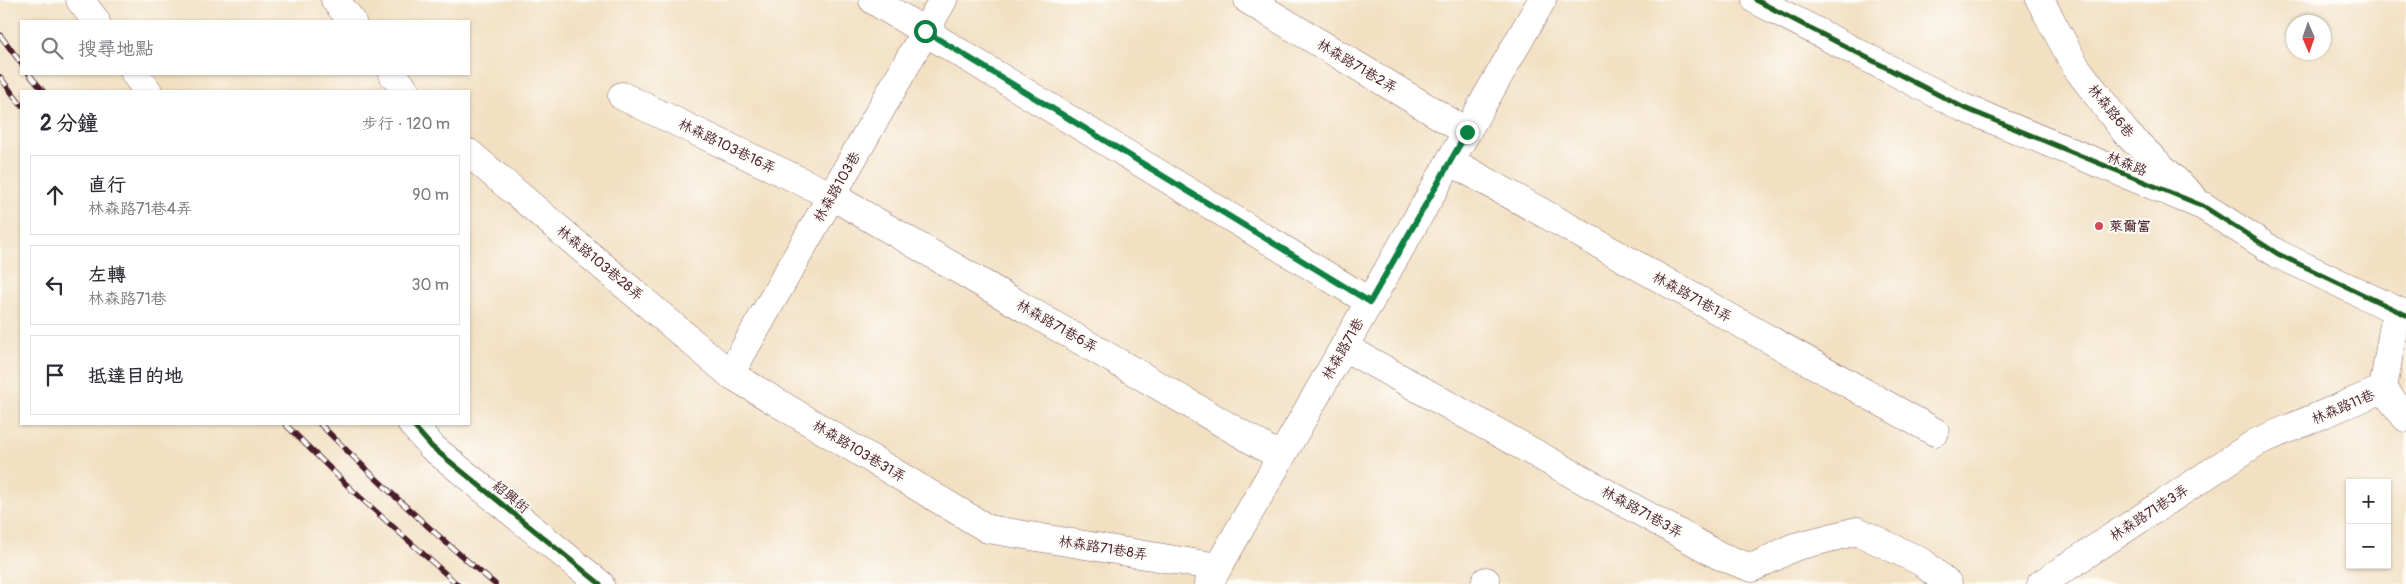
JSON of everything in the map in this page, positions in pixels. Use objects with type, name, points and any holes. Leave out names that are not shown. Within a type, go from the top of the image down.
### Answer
[{"type":"street","points":[[80,0],[95,20]]},
{"type":"street","points":[[335,0],[351,20]]},
{"type":"street","points":[[873,0],[1370,302]]},
{"type":"street","name":"林森路103巷","points":[[730,374],[943,0]]},
{"type":"street","name":"林森路71巷2弄","points":[[1248,0],[1467,132]]},
{"type":"street","name":"林森路71巷","points":[[1213,575],[1542,0]]},
{"type":"street","name":"林森路","points":[[1756,0],[1962,107],[2203,206],[2278,254],[2401,314]]},
{"type":"street","name":"林森路6巷","points":[[2040,0],[2076,67],[2126,133],[2203,206]]},
{"type":"street","points":[[136,75],[147,90]]},
{"type":"street","points":[[394,75],[405,90]]},
{"type":"street","name":"林森路103巷16弄","points":[[622,96],[832,196]]},
{"type":"street","name":"林森路103巷28弄","points":[[470,153],[730,374]]},
{"type":"street","name":"林森路71巷1弄","points":[[1450,161],[1935,432]]},
{"type":"street","name":"林森路71巷6弄","points":[[832,196],[1281,457]]},
{"type":"street","name":"林森路11巷","points":[[2257,442],[2383,390],[2401,314]]},
{"type":"street","name":"林森路71巷3弄","points":[[1344,347],[1720,556],[1752,568],[1794,547],[1857,532],[1922,562],[1948,584]]},
{"type":"street","name":"林森路103巷31弄","points":[[730,374],[988,529]]},
{"type":"street","points":[[2383,390],[2406,418]]},
{"type":"street","name":"紹興街","points":[[413,425],[432,447],[600,584]]},
{"type":"street","name":"林森路71巷3弄","points":[[2041,584],[2257,442]]},
{"type":"street","name":"林森路71巷8弄","points":[[988,529],[1213,575]]},
{"type":"railway","points":[[0,35],[20,62]]},
{"type":"railway","points":[[30,75],[42,90]]},
{"type":"railway","points":[[0,77],[20,104]]},
{"type":"railway","points":[[286,425],[353,491],[457,584]]},
{"type":"railway","points":[[321,425],[362,466],[495,584]]},
{"type":"cycle path","points":[[1756,0],[1962,107],[2203,206],[2278,254],[2406,315]]},
{"type":"cycle path","points":[[413,425],[432,447],[600,584]]},
{"type":"place","name":"萊爾富","points":[[2099,226]]},
{"type":"route","points":[[925,31],[1370,302],[1467,132]]}]
